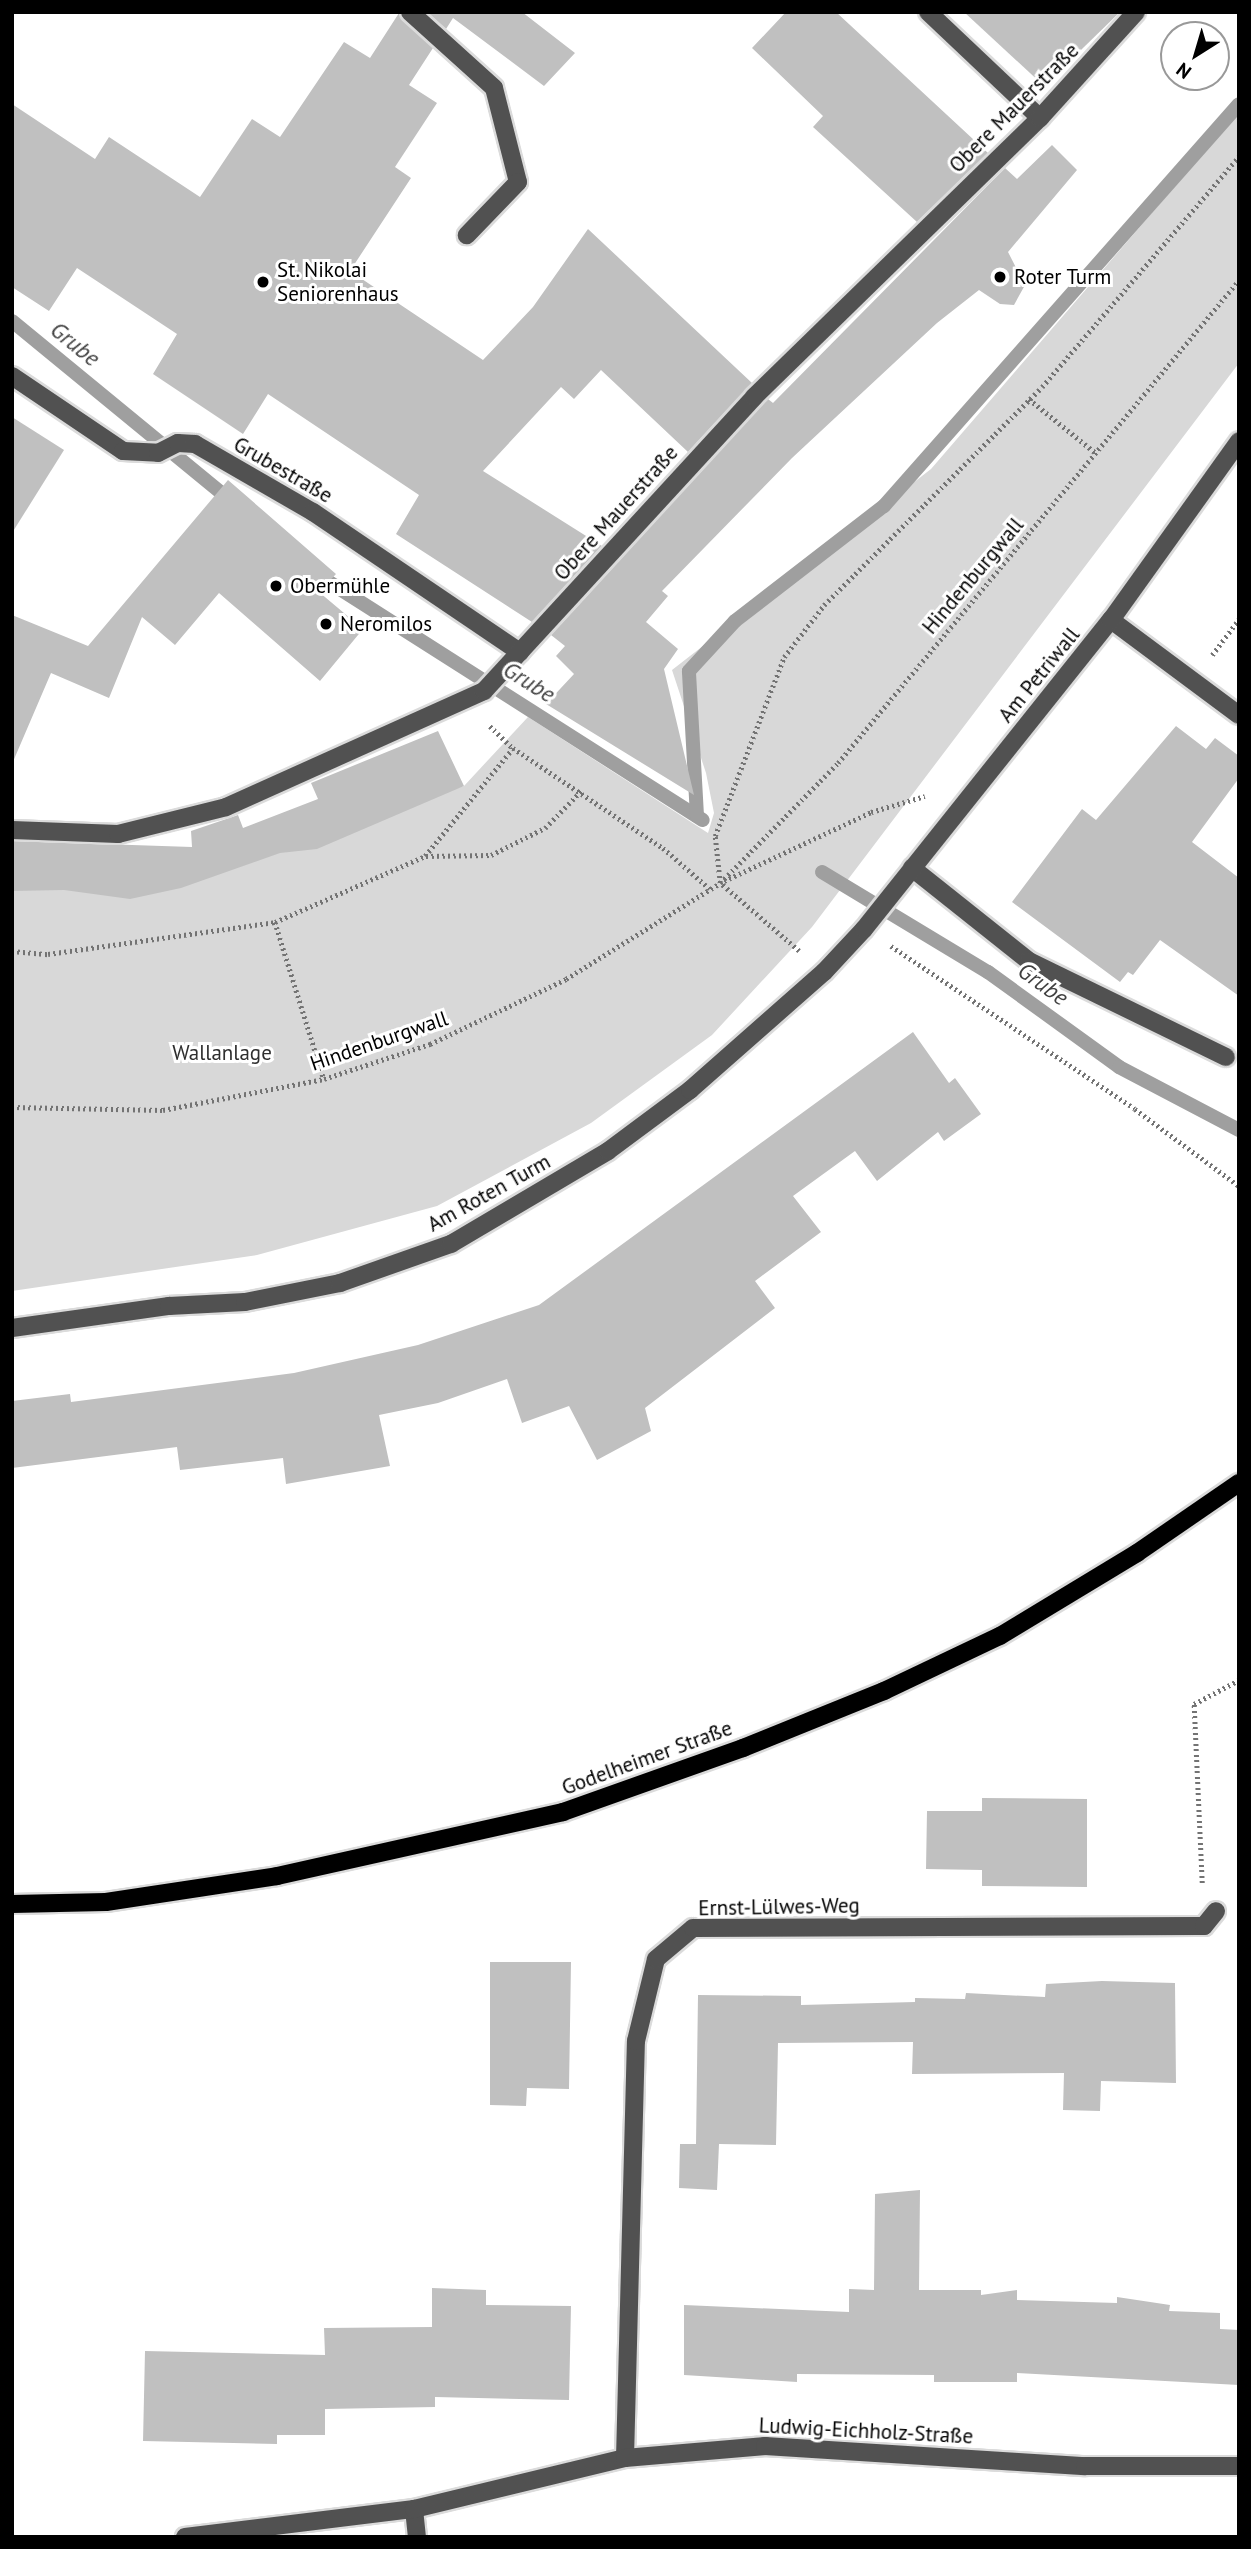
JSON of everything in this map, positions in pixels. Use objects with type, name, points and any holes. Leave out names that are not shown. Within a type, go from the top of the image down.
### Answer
[{"type":"main road","name":"Godelheimer Straße","points":[[12,1904],[106,1902],[277,1876],[563,1812],[833,1712],[1000,1636],[1137,1553],[1239,1483]]},
{"type":"street","points":[[410,12],[494,88],[518,182],[467,235]]},
{"type":"street","points":[[928,12],[1040,118]]},
{"type":"street","name":"Obere Mauerstraße","points":[[12,830],[118,834],[226,807],[478,695],[754,397],[1040,118],[1136,12]]},
{"type":"street","name":"Grubestraße","points":[[12,376],[123,451],[158,453],[178,443],[195,444],[313,512],[520,652]]},
{"type":"street","name":"Am Petriwall","points":[[868,924],[1111,620],[1239,441]]},
{"type":"street","points":[[1111,620],[1239,715]]},
{"type":"street","points":[[912,868],[1029,961],[1226,1057]]},
{"type":"street","name":"Am Roten Turm","points":[[12,1328],[259,1300],[340,1283],[451,1244],[608,1152],[690,1090],[824,972],[868,924]]},
{"type":"street","points":[[1204,1926],[1216,1911]]},
{"type":"street","name":"Ernst-Lülwes-Weg","points":[[625,2458],[636,2041],[656,1959],[693,1928],[1204,1926]]},
{"type":"street","name":"Ludwig-Eichholz-Straße","points":[[185,2537],[414,2509],[625,2458],[765,2446],[1085,2466],[1239,2466]]},
{"type":"street","points":[[414,2509],[417,2537]]},
{"type":"path","points":[[824,972],[720,883],[715,836],[784,657],[824,605],[1029,399],[1239,156]]},
{"type":"path","name":"Hindenburgwall","points":[[720,883],[838,763],[1239,280]]},
{"type":"path","points":[[1029,399],[1096,453]]},
{"type":"path","points":[[1194,680],[1239,619]]},
{"type":"path","points":[[478,695],[492,729],[513,748],[582,792],[710,889]]},
{"type":"path","points":[[425,856],[513,748]]},
{"type":"path","points":[[12,951],[48,954],[275,922],[425,856],[491,855],[545,828],[582,792]]},
{"type":"path","name":"Hindenburgwall","points":[[12,1107],[163,1110],[324,1079],[430,1044],[566,979],[720,883],[871,812],[937,793],[959,811]]},
{"type":"path","points":[[275,922],[324,1079]]},
{"type":"path","points":[[868,924],[1135,1109],[1239,1186]]},
{"type":"path","points":[[1204,1926],[1194,1704],[1239,1680]]},
{"type":"green space","name":"Wallanlage","points":[[1239,112],[1239,363],[812,927],[712,1035],[591,1123],[437,1206],[257,1255],[12,1291],[12,866],[290,842],[464,786],[528,717],[708,833],[714,813],[706,773],[672,670],[931,469]]},
{"type":"building","points":[[427,12],[522,12],[575,53],[544,86],[453,18],[446,29]]},
{"type":"building","points":[[786,12],[836,12],[988,153],[917,222],[813,127],[823,116],[752,48]]},
{"type":"building","points":[[964,12],[1120,12],[1044,86]]},
{"type":"building","name":"St. Nikolai Seniorenhaus","points":[[399,13],[433,48],[409,85],[437,103],[395,167],[411,178],[350,271],[483,360],[533,307],[588,229],[752,383],[688,452],[601,370],[574,399],[561,387],[483,471],[602,546],[532,622],[396,534],[419,495],[268,394],[243,434],[153,374],[177,334],[77,268],[49,311],[12,287],[12,104],[95,159],[109,137],[200,197],[252,119],[280,137],[344,42],[370,58]]},
{"type":"building","points":[[1052,145],[1077,170],[1008,252],[1025,285],[1014,305],[1000,304],[979,290],[937,323],[792,458],[662,591],[668,596],[646,622],[678,649],[664,669],[694,795],[546,704],[574,674],[556,656],[565,646],[551,635],[768,399],[773,403],[1005,168],[1017,179]]},
{"type":"building","points":[[12,417],[64,450],[12,533]]},
{"type":"building","points":[[228,480],[336,574],[319,592],[363,629],[320,681],[219,593],[175,645],[142,617],[109,698],[51,673],[12,764],[12,615],[88,646]]},
{"type":"building","points":[[1176,726],[1206,749],[1215,738],[1239,756],[1239,778],[1192,842],[1239,878],[1239,996],[1160,940],[1133,975],[1128,972],[1120,982],[1012,902],[1082,809],[1096,820]]},
{"type":"building","points":[[438,731],[464,786],[317,849],[280,853],[181,888],[130,899],[64,890],[12,891],[12,841],[192,847],[191,831],[238,815],[243,828],[318,799],[311,783]]},
{"type":"building","points":[[913,1032],[949,1083],[955,1078],[981,1114],[944,1141],[938,1132],[877,1181],[855,1151],[793,1196],[821,1232],[755,1281],[775,1308],[645,1408],[651,1431],[597,1460],[569,1406],[522,1423],[507,1379],[438,1403],[379,1415],[390,1466],[286,1484],[283,1458],[180,1470],[177,1447],[12,1468],[12,1401],[70,1394],[71,1402],[294,1373],[418,1345],[539,1305]]},
{"type":"building","points":[[982,1798],[1087,1799],[1087,1887],[982,1886],[982,1870],[926,1869],[927,1811],[982,1811]]},
{"type":"building","points":[[490,1962],[571,1962],[569,2089],[527,2088],[526,2106],[490,2105]]},
{"type":"building","points":[[1102,1981],[1175,1983],[1176,2083],[1101,2081],[1100,2111],[1063,2110],[1064,2073],[912,2074],[913,2042],[778,2043],[776,2145],[719,2144],[717,2190],[679,2188],[680,2144],[696,2144],[698,1995],[801,1996],[801,2005],[915,2002],[915,1998],[965,1999],[966,1993],[1045,1997],[1046,1984]]},
{"type":"building","points":[[920,2190],[919,2290],[981,2290],[981,2295],[1017,2290],[1017,2300],[1117,2303],[1117,2297],[1170,2305],[1169,2311],[1220,2313],[1220,2329],[1239,2330],[1239,2385],[1017,2373],[1017,2382],[934,2382],[934,2375],[797,2374],[797,2382],[684,2375],[684,2305],[849,2312],[849,2289],[874,2290],[875,2194]]},
{"type":"building","points":[[432,2288],[486,2290],[486,2305],[571,2306],[569,2400],[435,2397],[435,2407],[325,2409],[325,2435],[277,2435],[277,2444],[143,2441],[145,2351],[325,2355],[324,2328],[432,2327]]},
{"type":"waterway","points":[[697,816],[689,671],[735,621],[884,506],[1239,104]]},
{"type":"waterway","name":"Grube","points":[[12,321],[232,502]]},
{"type":"waterway","name":"Grube","points":[[329,582],[703,820]]},
{"type":"waterway","name":"Grube","points":[[822,872],[988,972],[1119,1067],[1239,1130]]},
{"type":"place","name":"Roter Turm","points":[[1000,277]]},
{"type":"place","name":"St. Nikolai Seniorenhaus","points":[[263,282]]},
{"type":"place","name":"Obermühle","points":[[276,586]]},
{"type":"place","name":"Neromilos","points":[[326,624]]}]
